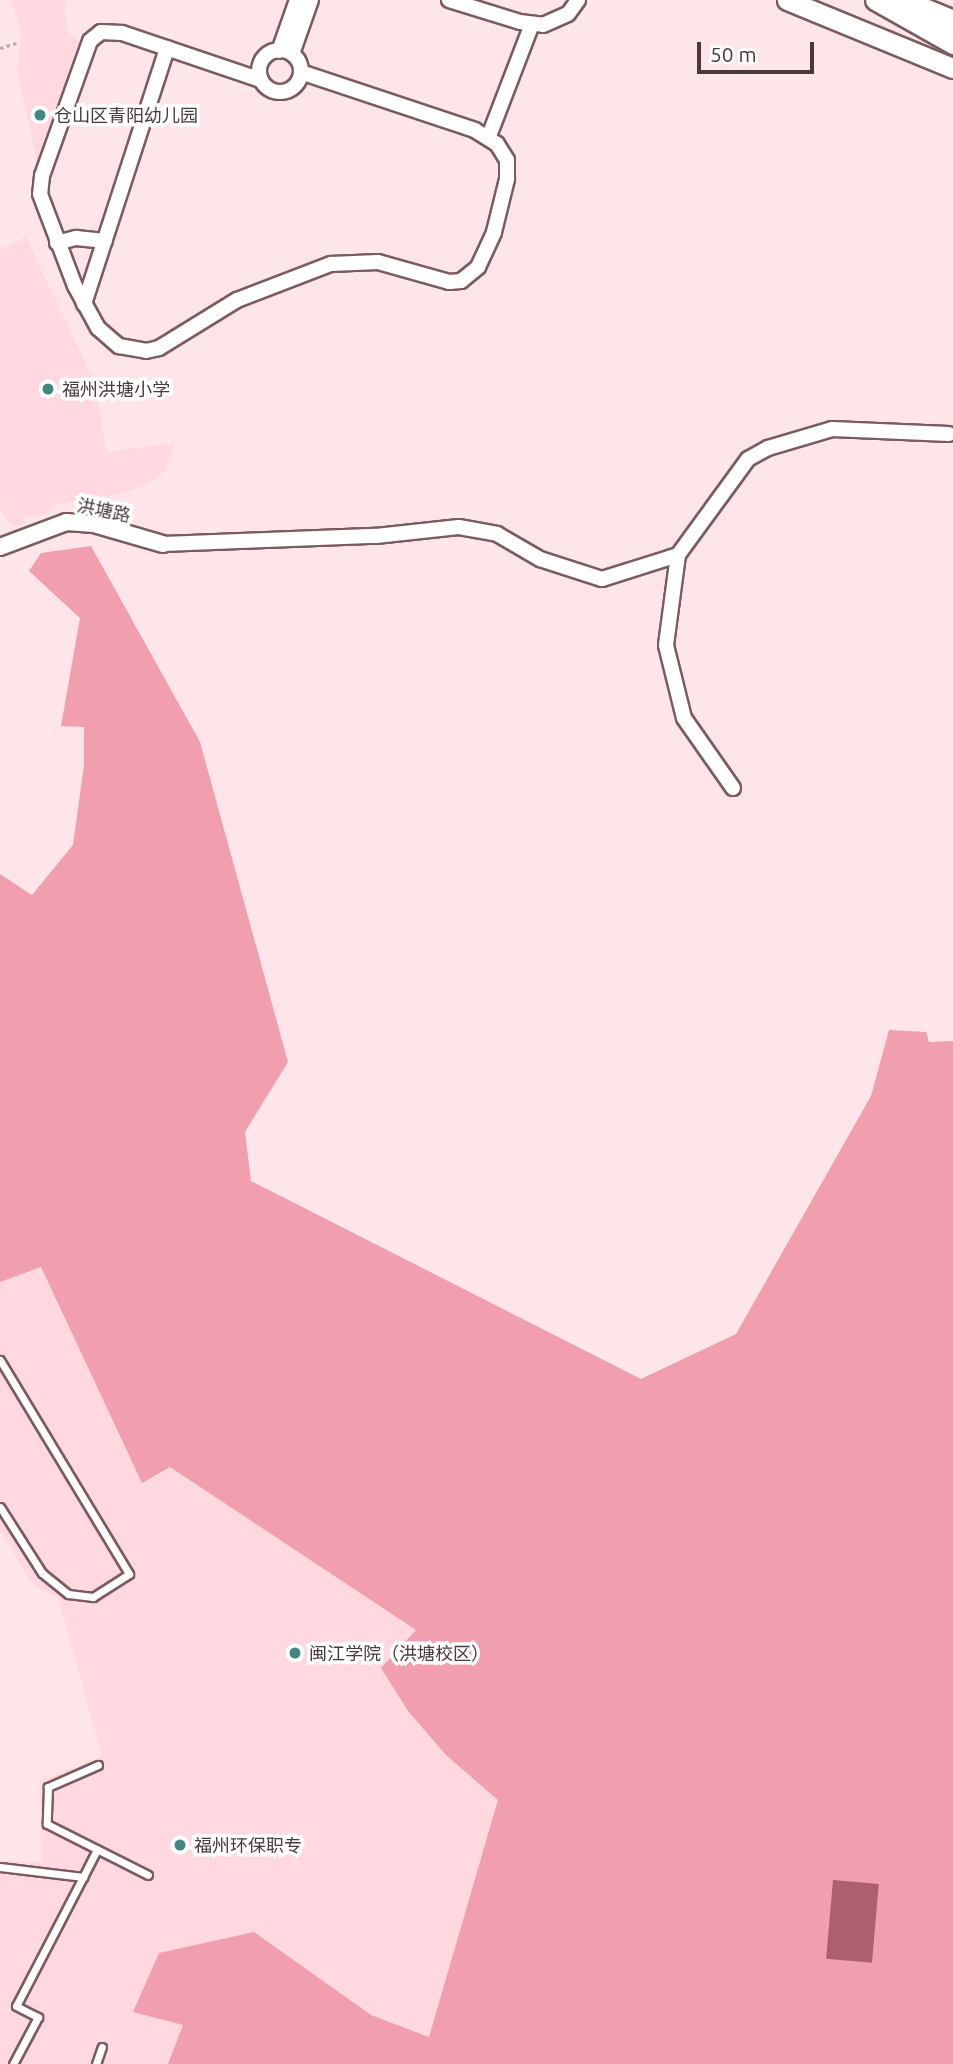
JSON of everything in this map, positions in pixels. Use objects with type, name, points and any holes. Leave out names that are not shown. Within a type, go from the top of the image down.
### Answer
[{"type":"highway","points":[[900,0],[953,22]]},
{"type":"main road","points":[[787,0],[953,68]]},
{"type":"main road","points":[[875,0],[953,44]]},
{"type":"street","points":[[297,0],[286,52],[301,72],[489,136],[504,152],[507,180],[485,253],[470,276],[461,281],[436,281],[363,260],[331,264],[237,300],[176,338],[146,351],[108,340],[85,304],[57,243],[40,184],[90,41],[110,30],[261,80],[270,90],[284,92],[296,85],[301,72]]},
{"type":"street","points":[[261,80],[263,61],[286,52],[311,0]]},
{"type":"street","points":[[449,0],[532,24],[561,18],[578,0]]},
{"type":"street","points":[[489,136],[532,24]]},
{"type":"street","points":[[85,304],[167,48]]},
{"type":"street","points":[[57,243],[76,238],[105,241]]},
{"type":"street","points":[[733,788],[684,718],[666,645],[678,555],[748,459],[768,448],[832,429],[949,434]]},
{"type":"street","name":"洪塘路","points":[[0,547],[66,522],[94,524],[163,544]]},
{"type":"street","points":[[163,544],[376,536],[459,527],[498,534],[540,559],[602,579],[678,555]]},
{"type":"lane","points":[[0,1360],[2,1370],[129,1574],[93,1597],[68,1594],[42,1573],[0,1507]]},
{"type":"lane","points":[[98,1765],[48,1787],[47,1824],[148,1875]]},
{"type":"lane","points":[[13,2064],[38,2017],[16,2006],[97,1849]]},
{"type":"lane","points":[[0,1867],[83,1877]]},
{"type":"lane","points":[[96,2064],[102,2048]]},
{"type":"path","points":[[0,48],[16,43]]},
{"type":"shaded area","name":"仓山区青阳幼儿园","points":[[11,0],[65,0],[66,29],[79,43],[37,160],[17,71],[21,32]]},
{"type":"shaded area","name":"福州洪塘小学","points":[[26,237],[93,379],[107,452],[175,443],[166,470],[151,482],[128,492],[56,505],[45,515],[24,517],[24,524],[12,526],[0,510],[0,249]]},
{"type":"shaded area","points":[[91,546],[200,742],[288,1062],[245,1132],[251,1181],[641,1379],[736,1334],[871,1096],[889,1030],[926,1032],[929,1042],[953,1041],[953,2064],[168,2064],[183,2025],[133,2012],[159,1953],[254,1932],[371,2015],[429,2037],[498,1800],[446,1755],[408,1711],[381,1668],[416,1630],[170,1467],[142,1483],[41,1267],[0,1282],[0,874],[32,895],[73,845],[84,765],[84,727],[61,726],[80,618],[29,571],[41,553]]},
{"type":"shaded area","points":[[41,1267],[142,1483],[170,1467],[416,1630],[446,1755],[499,1799],[429,2037],[371,2015],[328,1987],[133,2012],[183,2025],[168,2064],[0,2064],[0,1861],[41,1862],[40,1781],[102,1756],[58,1598],[33,1585],[0,1531],[0,1282]]},
{"type":"building","points":[[833,1880],[879,1884],[872,1963],[826,1959]]},
{"type":"place","name":"仓山区青阳幼儿园","points":[[40,115]]},
{"type":"place","name":"福州洪塘小学","points":[[48,389]]},
{"type":"place","name":"闽江学院（洪塘校区）","points":[[295,1653]]},
{"type":"place","name":"福州环保职专","points":[[180,1845]]}]
